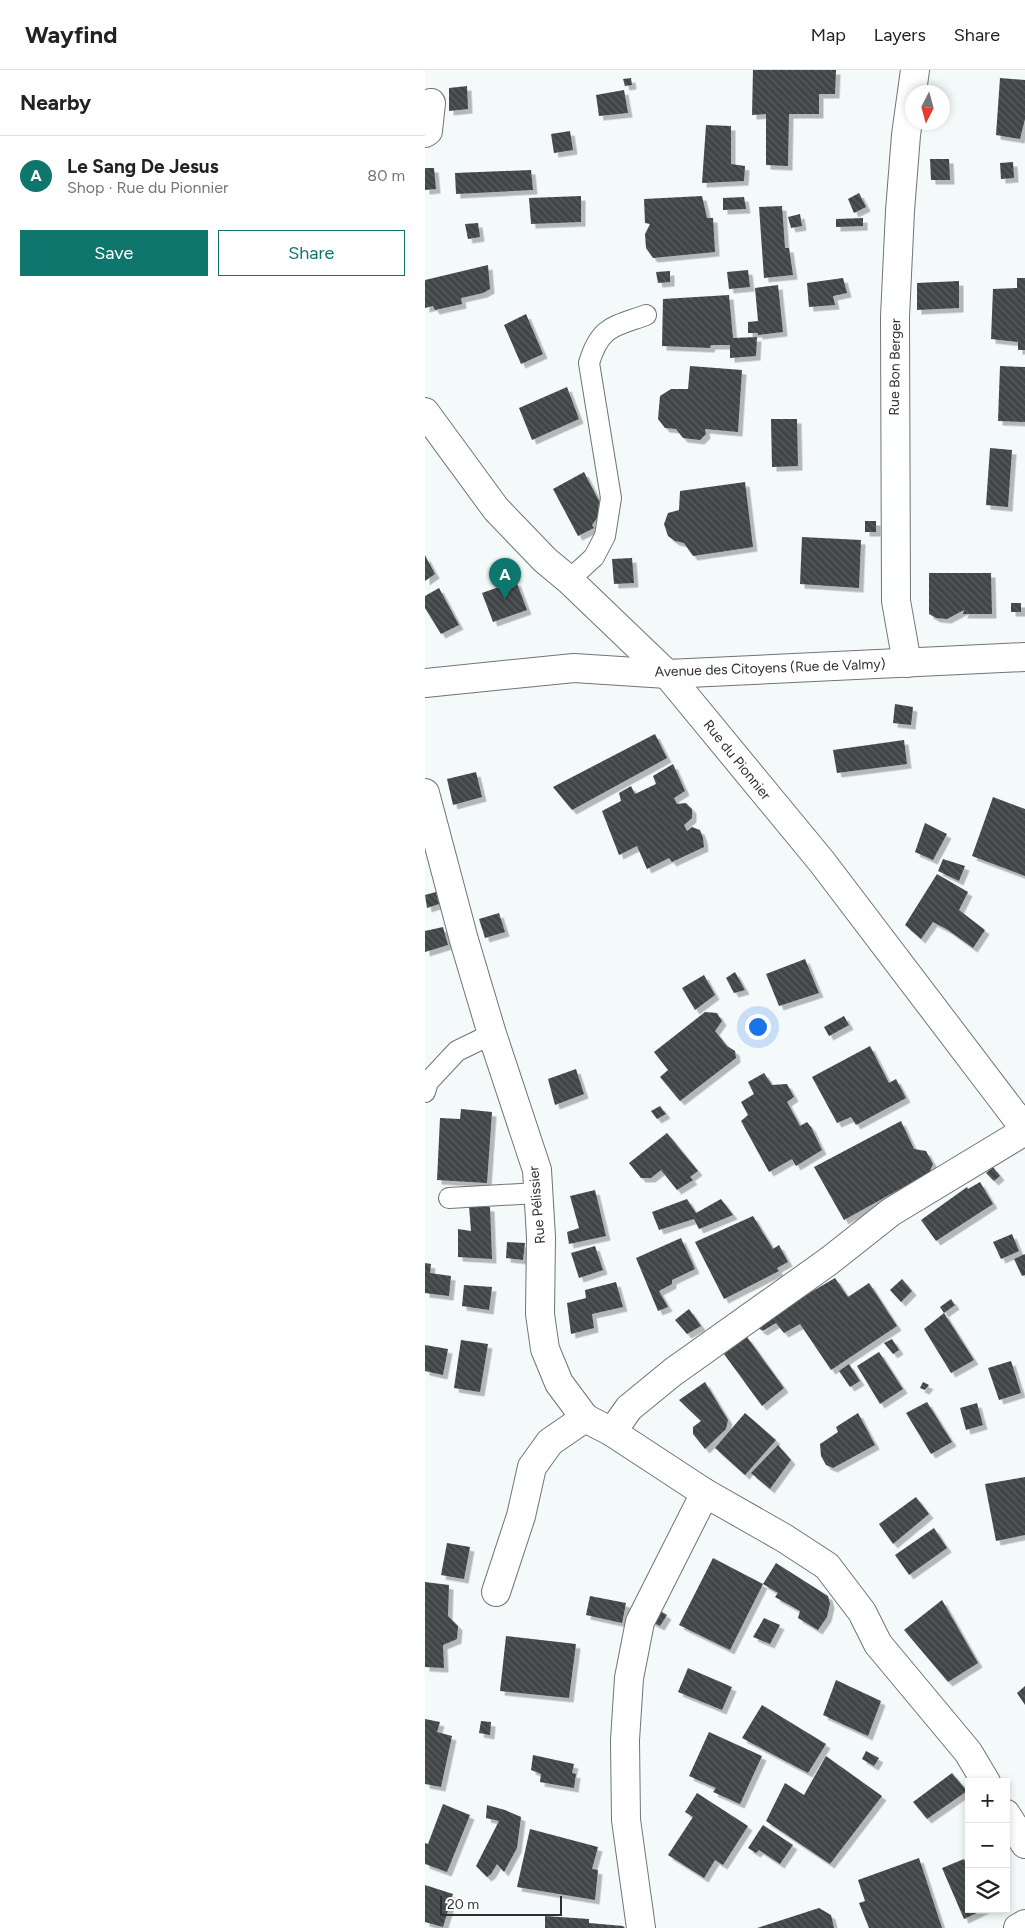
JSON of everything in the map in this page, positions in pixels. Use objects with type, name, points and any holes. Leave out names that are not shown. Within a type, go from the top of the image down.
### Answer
[{"type":"street","name":"Rue Bon Berger","points":[[907,663],[896,601],[895,337],[900,211],[906,135],[915,70]]},
{"type":"street","points":[[425,133],[428,131],[431,103]]},
{"type":"street","name":"Rue du Pionnier","points":[[425,412],[496,509],[545,560],[569,580],[667,674],[822,862],[1025,1130]]},
{"type":"street","name":"Avenue des Citoyens (Rue de Valmy)","points":[[425,682],[574,668],[667,674],[1025,658]]},
{"type":"street","name":"Rue Pélissier","points":[[425,793],[463,940],[537,1170],[541,1237],[540,1314],[545,1349],[559,1383],[585,1418]]},
{"type":"street","points":[[612,1432],[629,1408],[673,1372],[829,1262],[891,1212],[1025,1130]]},
{"type":"street","points":[[496,1592],[521,1516],[531,1466],[550,1442],[585,1418],[612,1432],[705,1493],[784,1538],[827,1566],[861,1612],[878,1644],[967,1752],[983,1778]]},
{"type":"street","points":[[641,1928],[625,1820],[625,1740],[629,1678],[641,1622],[705,1493]]},
{"type":"street","points":[[1010,1820],[1025,1844]]},
{"type":"street","points":[[1017,1928],[1025,1924]]},
{"type":"lane","points":[[569,580],[594,557],[605,536],[611,498],[589,362],[594,346],[606,330],[646,315]]},
{"type":"lane","points":[[425,1092],[428,1082],[457,1051],[492,1034]]},
{"type":"lane","points":[[449,1198],[538,1194]]},
{"type":"building","points":[[753,70],[836,70],[835,94],[819,94],[819,114],[789,114],[788,166],[766,165],[766,114],[752,115]]},
{"type":"building","points":[[631,78],[632,85],[625,86],[623,79]]},
{"type":"building","points":[[1000,78],[1025,80],[1025,119],[1020,139],[996,135]]},
{"type":"building","points":[[467,86],[468,109],[449,111],[449,88]]},
{"type":"building","points":[[624,90],[628,113],[599,116],[596,95]]},
{"type":"building","points":[[706,125],[731,126],[731,164],[745,166],[744,181],[702,183]]},
{"type":"building","points":[[570,131],[573,150],[554,153],[551,134]]},
{"type":"building","points":[[930,159],[949,159],[950,180],[931,180]]},
{"type":"building","points":[[1013,162],[1014,178],[1001,179],[1000,163]]},
{"type":"building","points":[[425,168],[434,168],[436,189],[425,190]]},
{"type":"building","points":[[531,170],[533,190],[456,194],[455,173]]},
{"type":"building","points":[[859,193],[866,207],[854,213],[848,199]]},
{"type":"building","points":[[581,196],[581,222],[531,224],[529,198]]},
{"type":"building","points":[[702,196],[707,218],[713,218],[715,252],[653,258],[646,248],[645,234],[650,224],[645,223],[644,199]]},
{"type":"building","points":[[744,197],[746,209],[723,210],[723,198]]},
{"type":"building","points":[[782,206],[785,248],[789,248],[793,275],[764,278],[759,207]]},
{"type":"building","points":[[800,214],[802,226],[791,228],[788,217]]},
{"type":"building","points":[[863,218],[863,226],[836,227],[836,219]]},
{"type":"building","points":[[478,223],[480,237],[468,239],[465,224]]},
{"type":"building","points":[[488,265],[490,289],[483,293],[461,298],[462,304],[435,310],[433,306],[425,308],[425,280]]},
{"type":"building","points":[[748,270],[750,287],[729,289],[727,272]]},
{"type":"building","points":[[670,271],[670,282],[658,283],[656,272]]},
{"type":"building","points":[[843,278],[847,293],[833,296],[835,305],[809,307],[807,283]]},
{"type":"building","points":[[1017,278],[1025,278],[1025,350],[1018,350],[1018,342],[991,339],[993,289],[1017,288]]},
{"type":"building","points":[[959,281],[959,308],[917,310],[917,283]]},
{"type":"building","points":[[778,285],[783,332],[758,335],[758,333],[748,333],[748,322],[758,321],[755,288]]},
{"type":"building","points":[[729,295],[733,338],[757,337],[756,356],[730,358],[730,345],[711,345],[710,348],[662,346],[663,299]]},
{"type":"building","points":[[526,314],[543,354],[521,364],[504,325]]},
{"type":"building","points":[[690,366],[742,370],[738,432],[705,429],[706,434],[700,440],[683,438],[676,429],[665,428],[658,419],[660,396],[671,389],[688,389]]},
{"type":"building","points":[[1000,366],[1025,367],[1025,422],[998,421]]},
{"type":"building","points":[[567,387],[579,419],[532,440],[519,408]]},
{"type":"building","points":[[771,419],[797,419],[798,466],[772,467]]},
{"type":"building","points":[[990,448],[1012,450],[1008,507],[986,505]]},
{"type":"building","points":[[584,472],[599,501],[598,517],[592,525],[594,528],[578,536],[553,489]]},
{"type":"building","points":[[745,482],[753,547],[693,556],[684,543],[675,541],[668,536],[664,524],[668,513],[679,510],[680,491]]},
{"type":"building","points":[[865,521],[876,521],[876,532],[865,532]]},
{"type":"building","points":[[802,537],[861,540],[859,588],[800,584]]},
{"type":"building","points":[[425,555],[435,574],[425,581]]},
{"type":"building","points":[[632,558],[634,583],[614,584],[612,559]]},
{"type":"building","points":[[929,573],[991,573],[992,614],[963,614],[964,610],[947,619],[936,618],[929,614]]},
{"type":"building","points":[[516,581],[527,610],[493,622],[482,593]]},
{"type":"building","points":[[439,588],[459,625],[441,634],[425,608],[425,596]]},
{"type":"building","points":[[1011,603],[1021,603],[1021,612],[1011,612]]},
{"type":"building","points":[[895,704],[913,707],[911,725],[893,723]]},
{"type":"building","points":[[655,734],[667,758],[572,810],[553,787]]},
{"type":"building","points":[[904,740],[907,764],[837,773],[833,750]]},
{"type":"building","points":[[673,764],[685,791],[674,798],[677,804],[686,803],[692,809],[692,818],[684,825],[687,831],[692,827],[700,830],[704,847],[672,862],[669,858],[647,869],[637,846],[619,855],[602,811],[621,801],[619,793],[631,786],[635,794],[656,784],[653,776]]},
{"type":"building","points":[[476,772],[482,797],[453,805],[447,779]]},
{"type":"building","points":[[993,797],[1025,809],[1025,876],[972,856]]},
{"type":"building","points":[[925,823],[947,834],[933,860],[915,852]]},
{"type":"building","points":[[943,859],[965,866],[959,881],[938,871]]},
{"type":"building","points":[[937,874],[968,892],[959,910],[985,930],[973,948],[933,922],[921,939],[905,925]]},
{"type":"building","points":[[436,892],[439,904],[427,908],[425,895]]},
{"type":"building","points":[[499,913],[505,932],[485,938],[479,919]]},
{"type":"building","points":[[443,927],[448,945],[425,952],[425,931]]},
{"type":"building","points":[[805,959],[819,993],[779,1006],[766,974]]},
{"type":"building","points":[[735,972],[745,990],[734,993],[726,978]]},
{"type":"building","points":[[704,975],[715,995],[695,1010],[682,988]]},
{"type":"building","points":[[705,1012],[717,1013],[722,1021],[715,1031],[727,1046],[735,1051],[736,1058],[680,1101],[660,1077],[668,1070],[654,1052]]},
{"type":"building","points":[[844,1016],[849,1025],[829,1036],[824,1027]]},
{"type":"building","points":[[870,1046],[889,1083],[896,1079],[906,1098],[856,1125],[851,1117],[837,1123],[812,1077]]},
{"type":"building","points":[[576,1069],[584,1094],[555,1105],[548,1079]]},
{"type":"building","points":[[764,1073],[772,1085],[787,1084],[794,1097],[787,1102],[800,1126],[807,1122],[811,1127],[822,1150],[796,1166],[792,1159],[769,1172],[741,1121],[748,1115],[741,1102],[754,1094],[748,1082]]},
{"type":"building","points":[[660,1106],[666,1114],[657,1119],[651,1111]]},
{"type":"building","points":[[461,1109],[492,1112],[487,1183],[437,1180],[440,1118],[460,1119]]},
{"type":"building","points":[[901,1121],[914,1149],[926,1151],[933,1164],[929,1173],[844,1220],[814,1167]]},
{"type":"building","points":[[667,1133],[698,1171],[690,1177],[693,1180],[677,1190],[661,1170],[651,1178],[641,1178],[629,1163]]},
{"type":"building","points":[[993,1167],[1000,1176],[994,1181],[986,1173]]},
{"type":"building","points":[[980,1182],[993,1204],[936,1241],[921,1220],[967,1187],[968,1189]]},
{"type":"building","points":[[595,1190],[606,1236],[569,1244],[567,1232],[579,1228],[570,1196]]},
{"type":"building","points":[[687,1199],[696,1213],[721,1199],[733,1215],[699,1229],[694,1219],[659,1230],[652,1212]]},
{"type":"building","points":[[469,1206],[490,1207],[492,1259],[458,1257],[458,1229],[471,1231]]},
{"type":"building","points":[[753,1216],[773,1249],[779,1245],[788,1262],[777,1268],[779,1271],[724,1299],[695,1242]]},
{"type":"building","points":[[1012,1234],[1019,1251],[1001,1259],[993,1242]]},
{"type":"building","points":[[681,1238],[695,1269],[672,1280],[672,1284],[659,1291],[668,1307],[658,1311],[636,1258]]},
{"type":"building","points":[[507,1242],[525,1243],[523,1260],[506,1258]]},
{"type":"building","points":[[595,1246],[603,1270],[579,1278],[571,1253]]},
{"type":"building","points":[[1025,1254],[1025,1275],[1022,1276],[1014,1259]]},
{"type":"building","points":[[425,1263],[431,1264],[430,1273],[451,1276],[449,1296],[425,1293]]},
{"type":"building","points":[[835,1278],[848,1297],[869,1283],[897,1326],[831,1370],[800,1324],[784,1333],[776,1323],[763,1331],[758,1328],[789,1305]]},
{"type":"building","points":[[902,1279],[912,1291],[901,1302],[890,1290]]},
{"type":"building","points":[[616,1282],[623,1307],[592,1314],[594,1328],[571,1334],[567,1303],[586,1298],[585,1290]]},
{"type":"building","points":[[464,1285],[492,1287],[489,1310],[462,1306]]},
{"type":"building","points":[[951,1299],[955,1305],[944,1313],[940,1307]]},
{"type":"building","points":[[689,1309],[701,1326],[687,1334],[675,1320]]},
{"type":"building","points":[[944,1313],[974,1360],[951,1373],[924,1329]]},
{"type":"building","points":[[747,1337],[784,1388],[762,1406],[724,1354]]},
{"type":"building","points":[[892,1339],[899,1350],[893,1354],[884,1343]]},
{"type":"building","points":[[461,1340],[488,1344],[480,1392],[454,1388]]},
{"type":"building","points":[[425,1345],[448,1349],[443,1375],[425,1371]]},
{"type":"building","points":[[879,1352],[903,1389],[880,1404],[857,1366]]},
{"type":"building","points":[[1011,1361],[1021,1393],[999,1400],[988,1368]]},
{"type":"building","points":[[849,1364],[860,1381],[850,1387],[839,1371]]},
{"type":"building","points":[[705,1382],[728,1420],[726,1429],[705,1449],[693,1434],[693,1427],[701,1421],[679,1400]]},
{"type":"building","points":[[923,1382],[929,1385],[925,1390],[920,1388]]},
{"type":"building","points":[[927,1402],[952,1442],[931,1454],[906,1413]]},
{"type":"building","points":[[977,1403],[983,1425],[966,1430],[960,1408]]},
{"type":"building","points":[[745,1413],[776,1440],[745,1475],[715,1448]]},
{"type":"building","points":[[858,1413],[875,1445],[833,1468],[826,1465],[821,1456],[820,1444],[838,1432],[836,1427]]},
{"type":"building","points":[[778,1445],[791,1460],[770,1489],[751,1473]]},
{"type":"building","points":[[1025,1477],[1025,1535],[996,1541],[985,1484]]},
{"type":"building","points":[[916,1497],[929,1514],[893,1544],[879,1524]]},
{"type":"building","points":[[934,1528],[947,1548],[909,1575],[895,1555]]},
{"type":"building","points":[[447,1543],[470,1547],[464,1579],[441,1575]]},
{"type":"building","points":[[713,1558],[763,1584],[730,1650],[679,1625]]},
{"type":"building","points":[[776,1563],[828,1596],[830,1604],[827,1617],[818,1630],[798,1618],[800,1611],[775,1597],[778,1593],[763,1584]]},
{"type":"building","points":[[425,1582],[449,1585],[448,1616],[458,1626],[457,1639],[443,1645],[444,1668],[425,1667]]},
{"type":"building","points":[[590,1596],[626,1603],[622,1623],[586,1615]]},
{"type":"building","points":[[942,1600],[978,1663],[948,1682],[904,1630]]},
{"type":"building","points":[[657,1609],[667,1615],[660,1626],[650,1621]]},
{"type":"building","points":[[764,1618],[780,1625],[770,1644],[753,1637]]},
{"type":"building","points":[[506,1636],[576,1644],[569,1698],[500,1691]]},
{"type":"building","points":[[688,1668],[732,1687],[722,1710],[678,1692]]},
{"type":"building","points":[[836,1680],[881,1701],[868,1736],[823,1715]]},
{"type":"building","points":[[1025,1686],[1025,1705],[1017,1693]]},
{"type":"building","points":[[762,1705],[826,1744],[808,1773],[742,1738]]},
{"type":"building","points":[[425,1719],[440,1722],[437,1732],[452,1736],[441,1787],[425,1784]]},
{"type":"building","points":[[481,1721],[491,1722],[490,1735],[479,1733]]},
{"type":"building","points":[[709,1732],[762,1756],[740,1804],[713,1792],[716,1788],[689,1776]]},
{"type":"building","points":[[866,1751],[879,1758],[874,1766],[862,1759]]},
{"type":"building","points":[[533,1755],[574,1764],[572,1773],[576,1774],[574,1788],[540,1782],[541,1774],[531,1770]]},
{"type":"building","points":[[826,1756],[882,1796],[830,1864],[766,1821],[785,1783],[804,1795]]},
{"type":"building","points":[[952,1773],[965,1789],[965,1792],[927,1819],[913,1802]]},
{"type":"building","points":[[697,1793],[748,1826],[723,1865],[715,1860],[704,1878],[668,1855],[693,1817],[685,1812]]},
{"type":"building","points":[[443,1804],[470,1815],[447,1872],[425,1864],[425,1843],[428,1844]]},
{"type":"building","points":[[487,1805],[521,1817],[517,1848],[504,1872],[497,1864],[487,1877],[476,1866],[499,1821],[486,1818]]},
{"type":"building","points":[[763,1825],[793,1845],[780,1864],[759,1850],[756,1853],[748,1848]]},
{"type":"building","points":[[530,1829],[598,1847],[592,1869],[598,1870],[595,1900],[517,1887]]},
{"type":"building","points":[[919,1858],[942,1928],[869,1928],[859,1903],[865,1901],[858,1880]]},
{"type":"building","points":[[964,1859],[965,1913],[977,1913],[964,1919],[942,1868]]},
{"type":"building","points":[[425,1885],[453,1894],[443,1927],[425,1922]]},
{"type":"building","points":[[819,1908],[831,1915],[834,1928],[757,1928]]},
{"type":"building","points":[[545,1916],[589,1919],[589,1923],[623,1926],[625,1928],[545,1928]]},
{"type":"place","name":"Le Sang De Jesus","points":[[505,599]]}]
